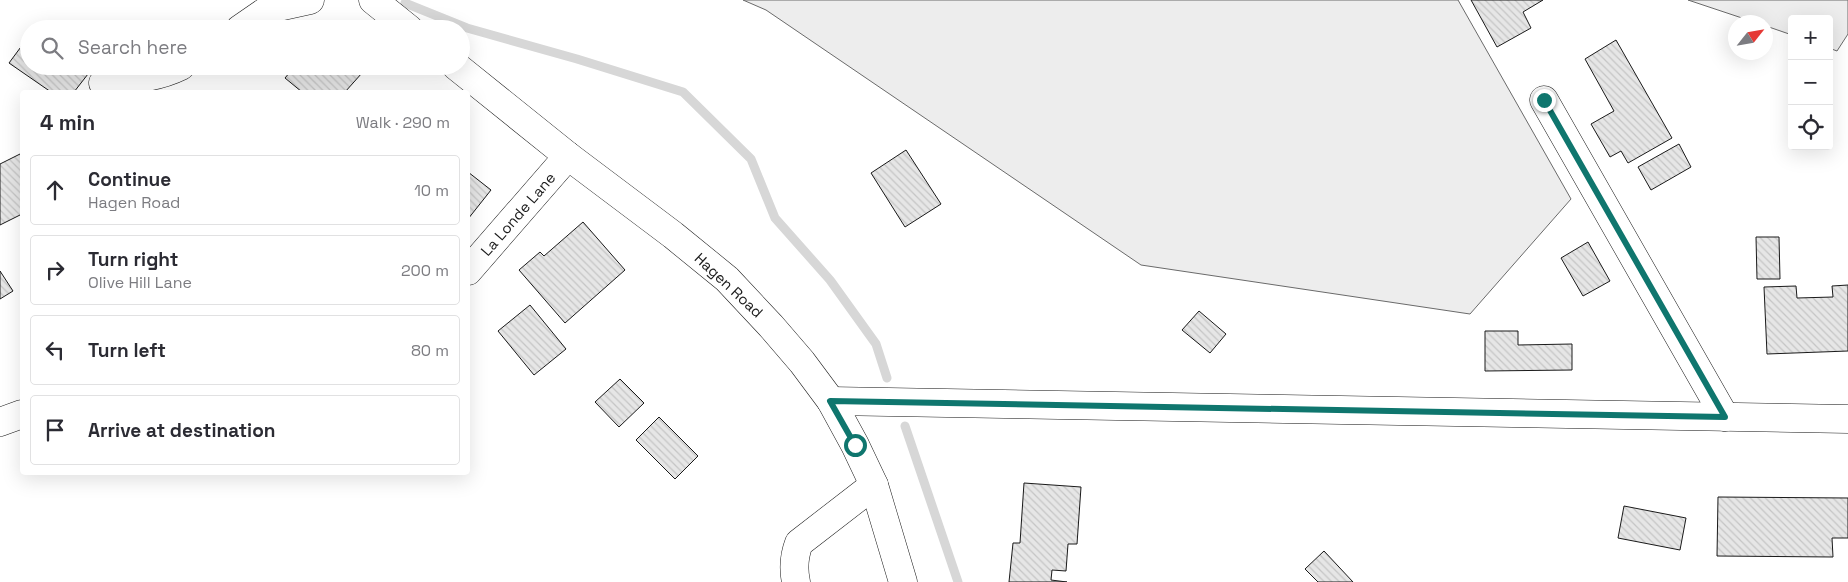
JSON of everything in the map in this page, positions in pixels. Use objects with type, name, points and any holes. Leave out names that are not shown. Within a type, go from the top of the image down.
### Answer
[{"type":"street","points":[[253,20],[269,9],[310,0]]},
{"type":"street","points":[[373,0],[398,20]]},
{"type":"street","points":[[103,83],[155,75]]},
{"type":"street","name":"Hagen Road","points":[[467,75],[727,279],[790,348],[830,401],[874,485],[903,582]]},
{"type":"street","points":[[1544,100],[1725,417]]},
{"type":"street","name":"La Londe Lane","points":[[470,269],[568,156]]},
{"type":"street","points":[[830,401],[1848,419]]},
{"type":"street","points":[[0,422],[20,415]]},
{"type":"street","points":[[796,582],[794,571],[795,554],[799,543],[874,485]]},
{"type":"shaded area","points":[[743,0],[1458,0],[1571,199],[1470,314],[1141,265],[766,10]]},
{"type":"shaded area","points":[[1688,0],[1848,0],[1848,34],[1837,51],[1833,50],[1833,15],[1788,15],[1788,34],[1773,28],[1773,15],[1733,15]]},
{"type":"building","points":[[1471,0],[1543,0],[1523,12],[1531,28],[1497,47]]},
{"type":"building","points":[[1616,40],[1672,138],[1628,163],[1621,151],[1610,157],[1591,124],[1614,111],[1585,59]]},
{"type":"building","points":[[20,48],[20,71],[9,63]]},
{"type":"building","points":[[26,75],[87,75],[76,90],[48,90]]},
{"type":"building","points":[[288,75],[360,75],[347,90],[300,90],[285,78]]},
{"type":"building","points":[[1679,144],[1691,167],[1651,190],[1638,167]]},
{"type":"building","points":[[906,150],[941,204],[905,227],[871,173]]},
{"type":"building","points":[[20,154],[20,215],[0,225],[0,164]]},
{"type":"building","points":[[470,174],[491,190],[470,216]]},
{"type":"building","points":[[583,222],[625,270],[565,323],[519,270],[540,252],[544,256]]},
{"type":"building","points":[[1756,237],[1779,237],[1780,279],[1757,279]]},
{"type":"building","points":[[1588,242],[1610,281],[1583,296],[1561,258]]},
{"type":"building","points":[[0,271],[13,291],[0,299]]},
{"type":"building","points":[[1848,285],[1848,351],[1767,354],[1764,287],[1796,286],[1797,298],[1833,297],[1832,286]]},
{"type":"building","points":[[530,305],[566,349],[534,375],[498,331]]},
{"type":"building","points":[[1199,311],[1226,334],[1210,353],[1182,330]]},
{"type":"building","points":[[1485,331],[1518,331],[1518,345],[1572,344],[1572,370],[1485,371]]},
{"type":"building","points":[[620,379],[644,403],[619,427],[595,402]]},
{"type":"building","points":[[659,417],[698,456],[675,479],[636,440]]},
{"type":"building","points":[[1024,483],[1081,487],[1077,544],[1068,544],[1066,571],[1052,570],[1051,580],[1067,582],[1009,582],[1013,543],[1020,543]]},
{"type":"building","points":[[1718,497],[1848,498],[1848,538],[1832,538],[1833,557],[1717,556]]},
{"type":"building","points":[[1624,506],[1686,518],[1680,550],[1618,538]]},
{"type":"building","points":[[1324,551],[1353,582],[1318,582],[1305,569]]},
{"type":"waterway","points":[[405,3],[447,20]]},
{"type":"waterway","points":[[470,29],[577,59],[683,92],[751,159],[775,218],[830,280],[876,344],[887,378]]},
{"type":"waterway","points":[[905,426],[958,582]]},
{"type":"route","points":[[855,445],[830,401],[1725,417],[1544,100]]}]
